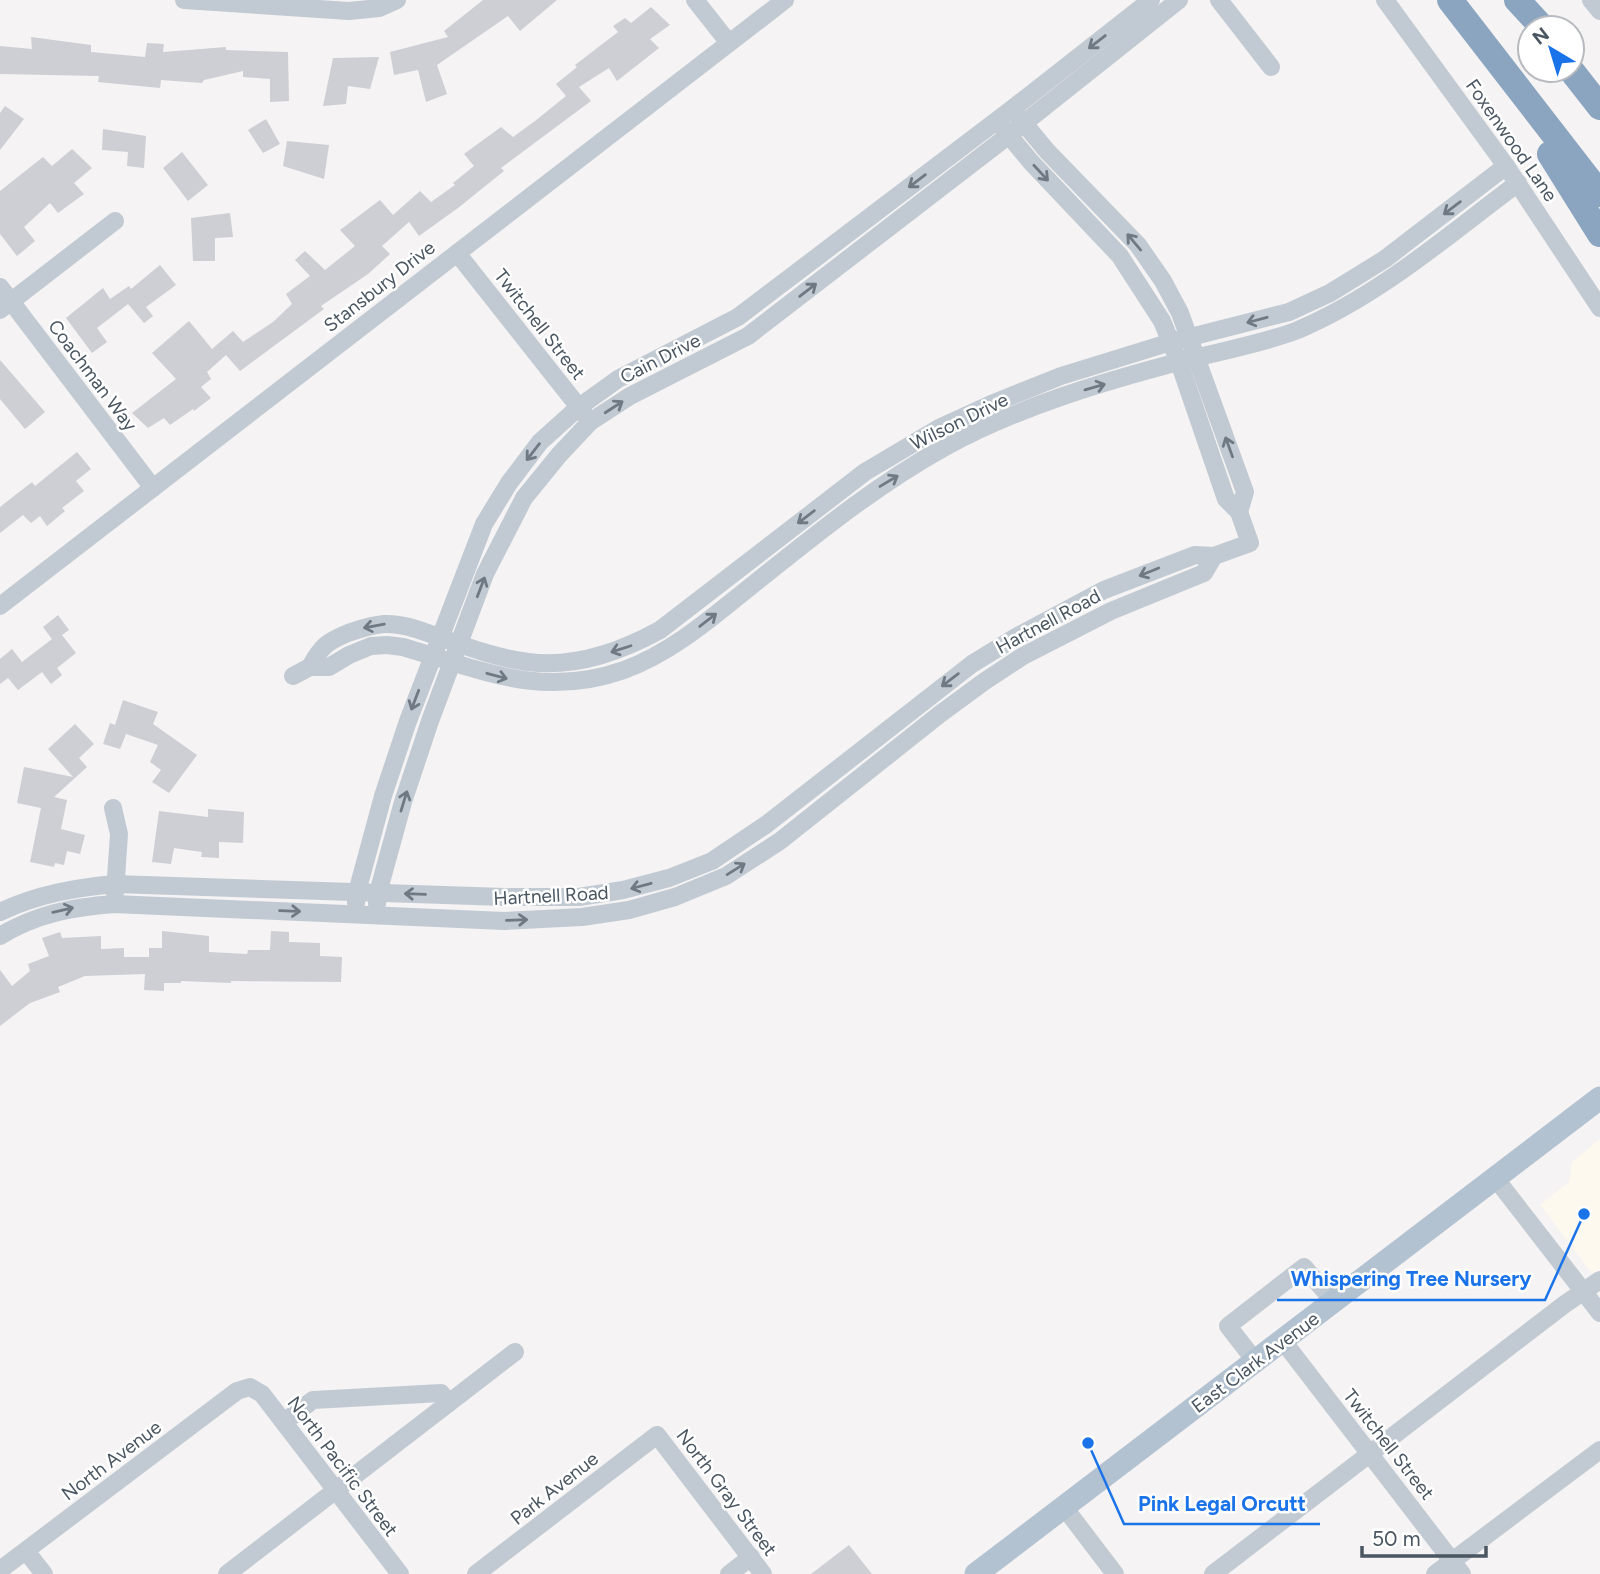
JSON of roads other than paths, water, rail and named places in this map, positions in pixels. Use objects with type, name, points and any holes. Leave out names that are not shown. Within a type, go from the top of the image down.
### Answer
[{"type":"highway","points":[[1450,0],[1600,194]]},
{"type":"highway","points":[[1517,0],[1529,14]]},
{"type":"highway","points":[[1472,27],[1600,234]]},
{"type":"highway","points":[[1586,76],[1600,92]]},
{"type":"highway","points":[[1582,84],[1600,107]]},
{"type":"main road","name":"East Clark Avenue","points":[[976,1574],[1600,1098]]},
{"type":"street","points":[[184,0],[349,11],[379,8],[397,0]]},
{"type":"street","points":[[695,0],[729,43]]},
{"type":"street","name":"Stansbury Drive","points":[[0,606],[785,0]]},
{"type":"street","name":"Cain Drive","points":[[356,914],[357,892],[383,796],[432,656],[484,524],[509,483],[540,442],[579,407],[618,379],[738,317],[997,121],[1151,0]]},
{"type":"street","name":"Cain Drive","points":[[376,914],[378,893],[403,802],[485,575],[524,498],[559,455],[590,422],[630,396],[748,336],[1179,0]]},
{"type":"street","points":[[1219,0],[1270,66]]},
{"type":"street","name":"Foxenwood Lane","points":[[1385,0],[1518,183],[1600,308]]},
{"type":"street","points":[[1591,0],[1600,11]]},
{"type":"street","name":"Hartnell Road","points":[[0,912],[45,894],[69,888],[115,884],[579,897],[623,890],[669,878],[712,861],[767,824],[972,664],[1016,636],[1104,590],[1195,555],[1214,556],[1250,543],[1239,512],[1226,499],[1188,360],[1189,338],[1180,313],[1163,281],[1138,245],[1047,151],[1012,109]]},
{"type":"street","name":"Hartnell Road","points":[[997,121],[1039,171],[1120,256],[1162,321],[1171,342],[1188,360]]},
{"type":"street","name":"Wilson Drive","points":[[1506,166],[1385,259],[1330,293],[1289,312],[1171,342],[1061,376],[939,428],[865,472],[660,630],[630,647],[558,663],[527,662],[489,654],[413,628],[386,624],[365,627],[321,647],[310,667],[329,667],[371,646],[387,645],[512,680],[550,684],[588,680],[625,670],[666,650],[877,488],[946,447],[1003,420],[1068,395],[1295,331],[1341,309],[1392,279],[1518,183]]},
{"type":"street","points":[[4,300],[115,221]]},
{"type":"street","points":[[830,248],[842,263]]},
{"type":"street","name":"Twitchell Street","points":[[457,253],[590,422]]},
{"type":"street","name":"Coachman Way","points":[[4,300],[153,488]]},
{"type":"street","points":[[784,533],[798,549]]},
{"type":"street","name":"Hartnell Road","points":[[0,936],[50,913],[114,904],[504,921],[582,917],[629,910],[675,897],[726,876],[780,841],[985,681],[1068,632],[1111,611],[1204,573],[1214,556]]},
{"type":"street","points":[[293,676],[310,667]]},
{"type":"street","points":[[927,698],[940,715]]},
{"type":"street","points":[[113,808],[119,834],[114,904]]},
{"type":"street","points":[[767,824],[780,841]]},
{"type":"street","points":[[1496,1179],[1600,1313]]},
{"type":"street","points":[[1255,1362],[1228,1326],[1304,1267],[1334,1302]]},
{"type":"street","points":[[1213,1574],[1554,1312],[1600,1280]]},
{"type":"street","name":"Twitchell Street","points":[[1283,1341],[1457,1567]]},
{"type":"street","points":[[227,1574],[515,1352]]},
{"type":"street","name":"North Pacific Street","points":[[250,1387],[262,1394],[400,1574]]},
{"type":"street","name":"North Avenue","points":[[0,1570],[237,1391],[250,1387]]},
{"type":"street","points":[[284,1422],[313,1400],[441,1393],[449,1403]]},
{"type":"street","name":"North Gray Street","points":[[657,1435],[764,1574]]},
{"type":"street","name":"Park Avenue","points":[[476,1574],[657,1435]]},
{"type":"street","points":[[1435,1574],[1457,1567],[1600,1450]]},
{"type":"street","points":[[1064,1507],[1115,1574]]},
{"type":"street","points":[[26,1550],[44,1574]]},
{"type":"street","points":[[729,1574],[751,1557]]},
{"type":"place","name":"Whispering Tree Nursery","points":[[1584,1214]]},
{"type":"place","name":"Pink Legal Orcutt","points":[[1088,1443]]}]
